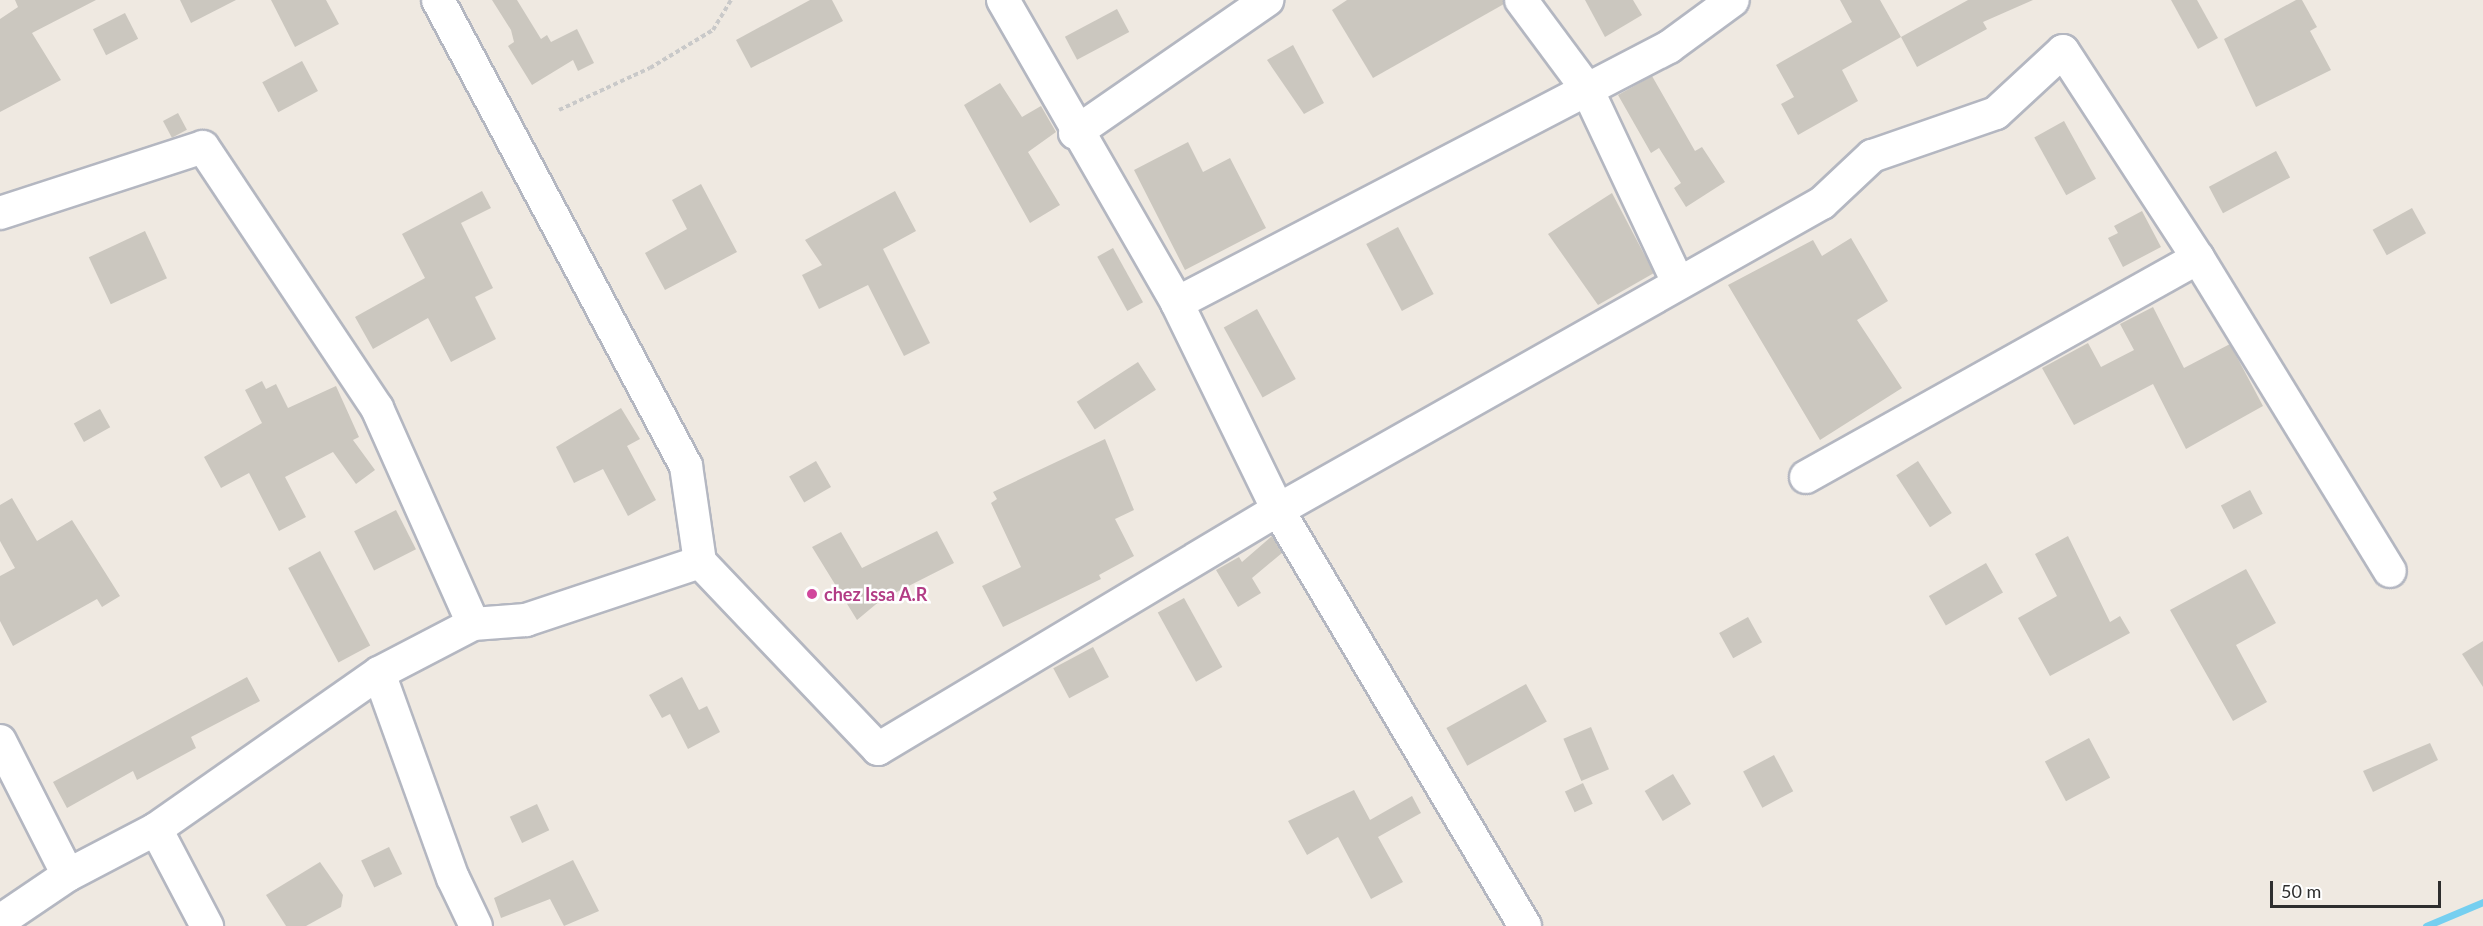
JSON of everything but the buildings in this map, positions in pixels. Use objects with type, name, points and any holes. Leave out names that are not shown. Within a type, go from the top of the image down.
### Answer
[{"type":"street","points":[[438,0],[686,466],[700,562],[878,749],[1278,510],[1822,202],[1872,156],[1996,113],[2063,51],[2198,258],[2390,571]]},
{"type":"street","points":[[1003,0],[1075,133],[1177,303],[1278,510],[1525,926]]},
{"type":"street","points":[[1075,133],[1267,0]]},
{"type":"street","points":[[1521,0],[1587,89],[1678,282]]},
{"type":"street","points":[[1177,303],[1669,47],[1732,0]]},
{"type":"street","points":[[0,213],[203,147],[376,408],[473,624]]},
{"type":"street","points":[[1806,477],[2198,258]]},
{"type":"street","points":[[0,921],[68,874],[156,829],[379,674],[473,624],[526,620],[700,562]]},
{"type":"street","points":[[379,674],[453,878],[476,926]]},
{"type":"street","points":[[0,741],[68,874]]},
{"type":"street","points":[[156,829],[207,926]]},
{"type":"path","points":[[559,110],[650,68],[713,30],[731,0]]},
{"type":"waterway","points":[[2426,926],[2483,902]]},
{"type":"place","name":"chez Issa A.R","points":[[812,594]]}]
